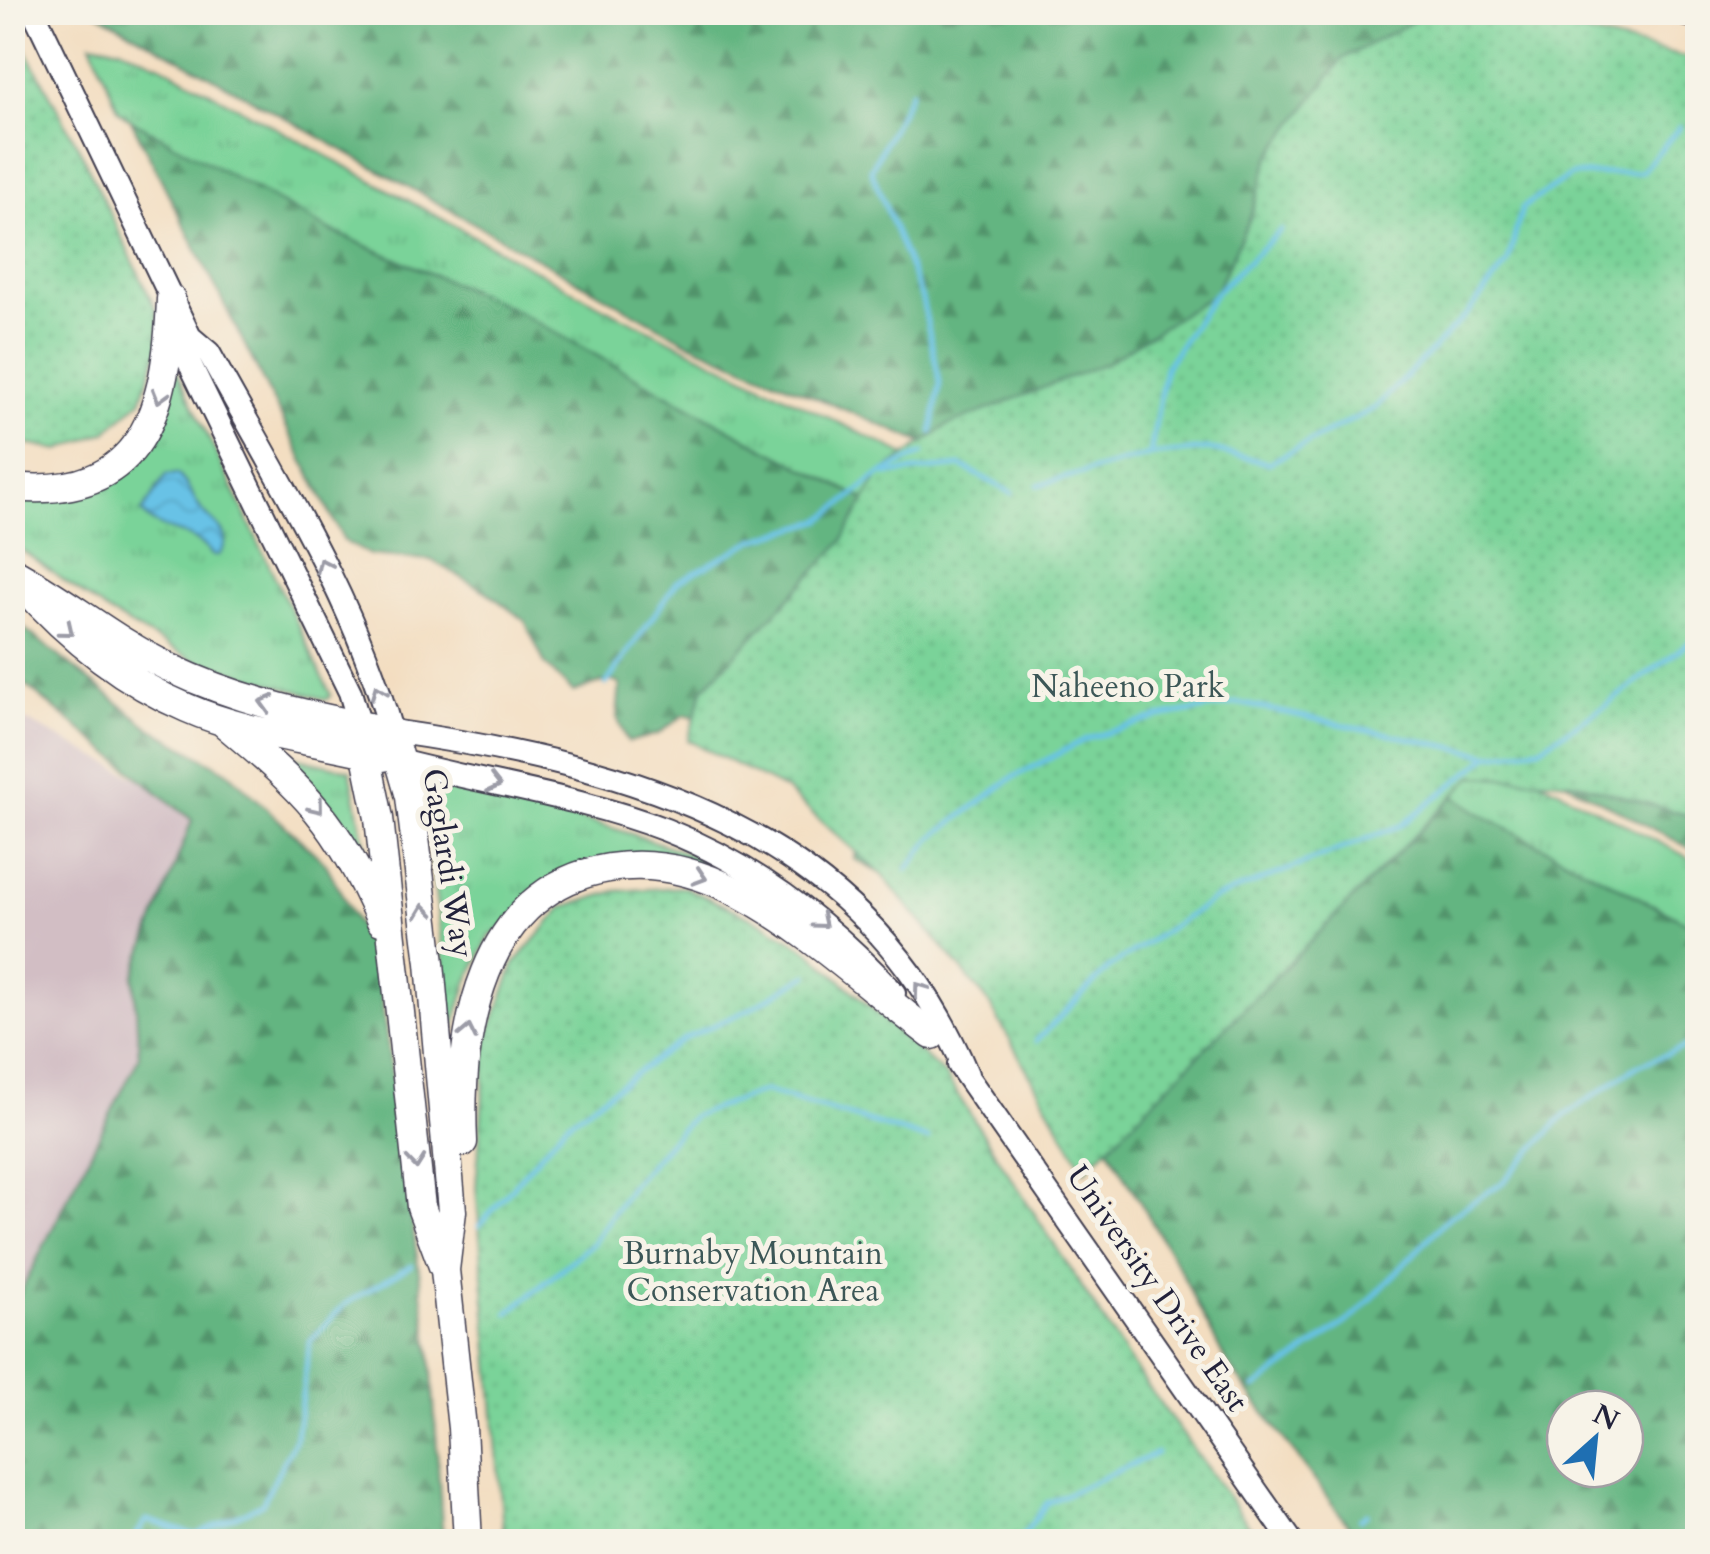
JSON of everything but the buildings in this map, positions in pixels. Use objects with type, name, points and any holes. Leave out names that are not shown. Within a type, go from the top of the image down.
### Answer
[{"type":"main road","points":[[12,487],[47,490],[80,484],[110,469],[131,450],[162,398],[171,300]]},
{"type":"main road","points":[[12,572],[51,617],[93,651],[162,696],[219,719],[309,796],[333,826],[393,948]]},
{"type":"main road","name":"University Drive East","points":[[12,572],[170,668],[252,699],[391,731]]},
{"type":"main road","name":"University Drive East","points":[[219,719],[399,761]]},
{"type":"main road","name":"Gaglardi Way","points":[[360,726],[369,753],[422,1208],[445,1270]]},
{"type":"main road","name":"Gaglardi Way","points":[[391,731],[410,798],[430,962],[449,1194],[445,1270],[468,1542]]},
{"type":"main road","points":[[449,1194],[464,1170],[460,1083],[467,1034],[488,965],[527,907],[554,887],[587,872],[629,864],[666,868],[736,892],[785,922],[932,1035]]},
{"type":"street","name":"Gaglardi Way","points":[[34,12],[190,337],[209,353],[312,542],[364,653],[391,731]]},
{"type":"street","points":[[1670,12],[1698,16]]},
{"type":"street","name":"Gaglardi Way","points":[[190,337],[190,362],[350,692],[360,726]]},
{"type":"street","name":"University Drive East","points":[[391,731],[625,780],[717,814],[756,834],[795,858],[838,894],[887,945],[948,1028],[967,1074]]},
{"type":"street","name":"University Drive East","points":[[399,761],[608,811],[705,848],[799,903],[858,953],[967,1074],[1292,1542]]},
{"type":"shaded area","points":[[13,714],[145,782],[192,820],[134,976],[139,1057],[13,1307]]},
{"type":"green space","points":[[1482,12],[1697,67],[1697,852],[930,446],[687,342],[97,13]]},
{"type":"green space","name":"Naheeno Park","points":[[1496,12],[1697,60],[1697,818],[1574,782],[1473,776],[1085,1171],[987,1000],[881,874],[786,790],[688,740],[703,689],[841,543],[879,475],[946,426],[1106,363],[1215,293],[1250,218],[1269,157],[1342,59],[1429,13]]},
{"type":"green space","points":[[12,24],[81,152],[158,314],[159,349],[141,400],[106,432],[60,450],[13,442]]},
{"type":"green space","points":[[91,43],[122,48],[159,64],[599,305],[1042,522],[1697,862],[1697,928],[1482,815],[1354,729],[1025,582],[751,441],[509,307],[331,231],[143,130],[119,111]]},
{"type":"green space","points":[[131,120],[331,231],[509,307],[751,441],[1025,582],[1354,729],[1482,815],[1697,928],[1697,1541],[1360,1541],[1225,1360],[1179,1268],[1047,1044],[881,874],[855,859],[860,805],[773,727],[684,715],[658,734],[628,742],[617,717],[620,684],[609,680],[573,692],[545,664],[525,621],[487,592],[431,560],[370,555],[344,541]]},
{"type":"green space","points":[[176,369],[331,695],[327,700],[193,660],[109,613],[13,544],[12,494],[105,477]]},
{"type":"green space","points":[[12,619],[149,727],[228,772],[326,864],[376,960],[431,1358],[443,1541],[13,1541],[13,1307],[139,1057],[134,976],[192,820],[13,675]]},
{"type":"green space","points":[[286,755],[350,770],[367,854],[362,855],[335,811]]},
{"type":"green space","points":[[443,786],[619,830],[722,868],[720,873],[633,853],[490,936],[468,981],[452,1034],[424,799],[427,788]]},
{"type":"green space","name":"Burnaby Mountain Conservation Area","points":[[684,887],[765,924],[809,951],[945,1075],[1131,1363],[1260,1541],[504,1541],[476,1187],[487,1039],[515,963],[563,907],[616,891]]},
{"type":"water","points":[[177,474],[224,534],[224,547],[219,555],[212,555],[196,540],[149,520],[142,512],[166,475]]},
{"type":"waterway","points":[[911,91],[871,170],[922,299],[940,383],[932,432]]},
{"type":"waterway","points":[[1038,485],[1150,455],[1208,449],[1269,463],[1375,408],[1468,313],[1508,262],[1522,208],[1571,175],[1641,172],[1680,127]]},
{"type":"waterway","points":[[1150,455],[1165,368],[1215,293],[1281,230]]},
{"type":"waterway","points":[[606,684],[677,582],[754,540],[822,520],[879,475],[923,453]]},
{"type":"waterway","points":[[887,474],[961,466],[1012,493]]},
{"type":"waterway","points":[[907,870],[932,838],[1012,778],[1086,739],[1159,717],[1238,703],[1490,755],[1539,748],[1605,706],[1698,636]]},
{"type":"waterway","points":[[1036,1041],[1110,967],[1216,898],[1402,825],[1490,755]]},
{"type":"waterway","points":[[479,1226],[567,1123],[685,1038],[748,1010],[808,975]]},
{"type":"waterway","points":[[1255,1388],[1356,1315],[1449,1217],[1502,1183],[1565,1115],[1639,1065],[1698,1042]]},
{"type":"waterway","points":[[508,1313],[593,1243],[633,1183],[693,1116],[764,1091],[928,1139]]},
{"type":"waterway","points":[[131,1542],[147,1520],[195,1535],[262,1504],[296,1437],[310,1341],[345,1304],[412,1265]]},
{"type":"waterway","points":[[1018,1542],[1047,1503],[1157,1453]]},
{"type":"waterway","points":[[1360,1519],[1367,1514]]},
{"type":"waterway","points":[[1693,1542],[1698,1537]]}]
